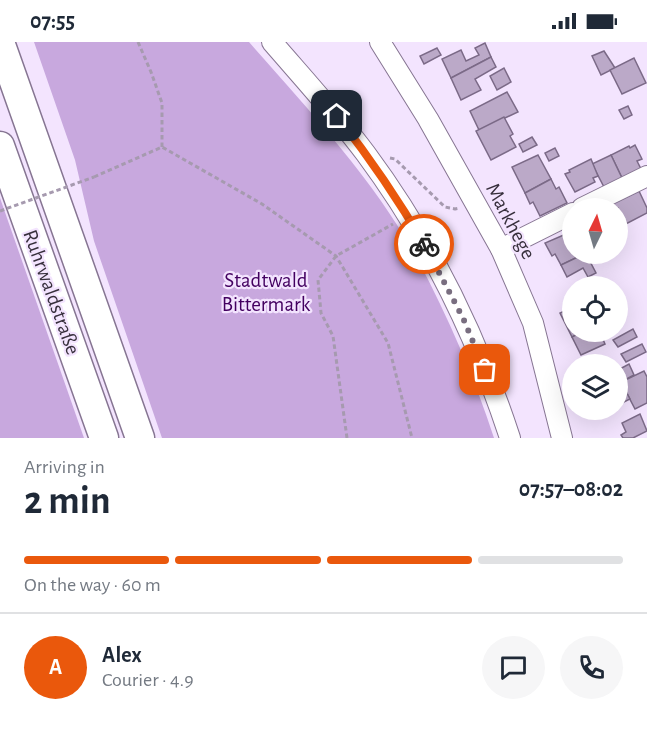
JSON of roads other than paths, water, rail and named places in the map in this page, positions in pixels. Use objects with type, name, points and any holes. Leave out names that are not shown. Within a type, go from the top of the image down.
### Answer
[{"type":"highway","points":[[0,42],[140,438]]},
{"type":"highway","name":"Ruhrwaldstraße","points":[[0,146],[105,438]]},
{"type":"street","points":[[272,42],[337,116],[368,156],[408,216],[463,318],[510,438]]},
{"type":"street","name":"Markhege","points":[[380,42],[428,119],[501,249],[533,323],[562,438]]},
{"type":"street","points":[[602,198],[647,176]]},
{"type":"street","points":[[501,249],[562,218]]},
{"type":"park label","name":"Stadtwald Bittermark","points":[[266,292]]}]
